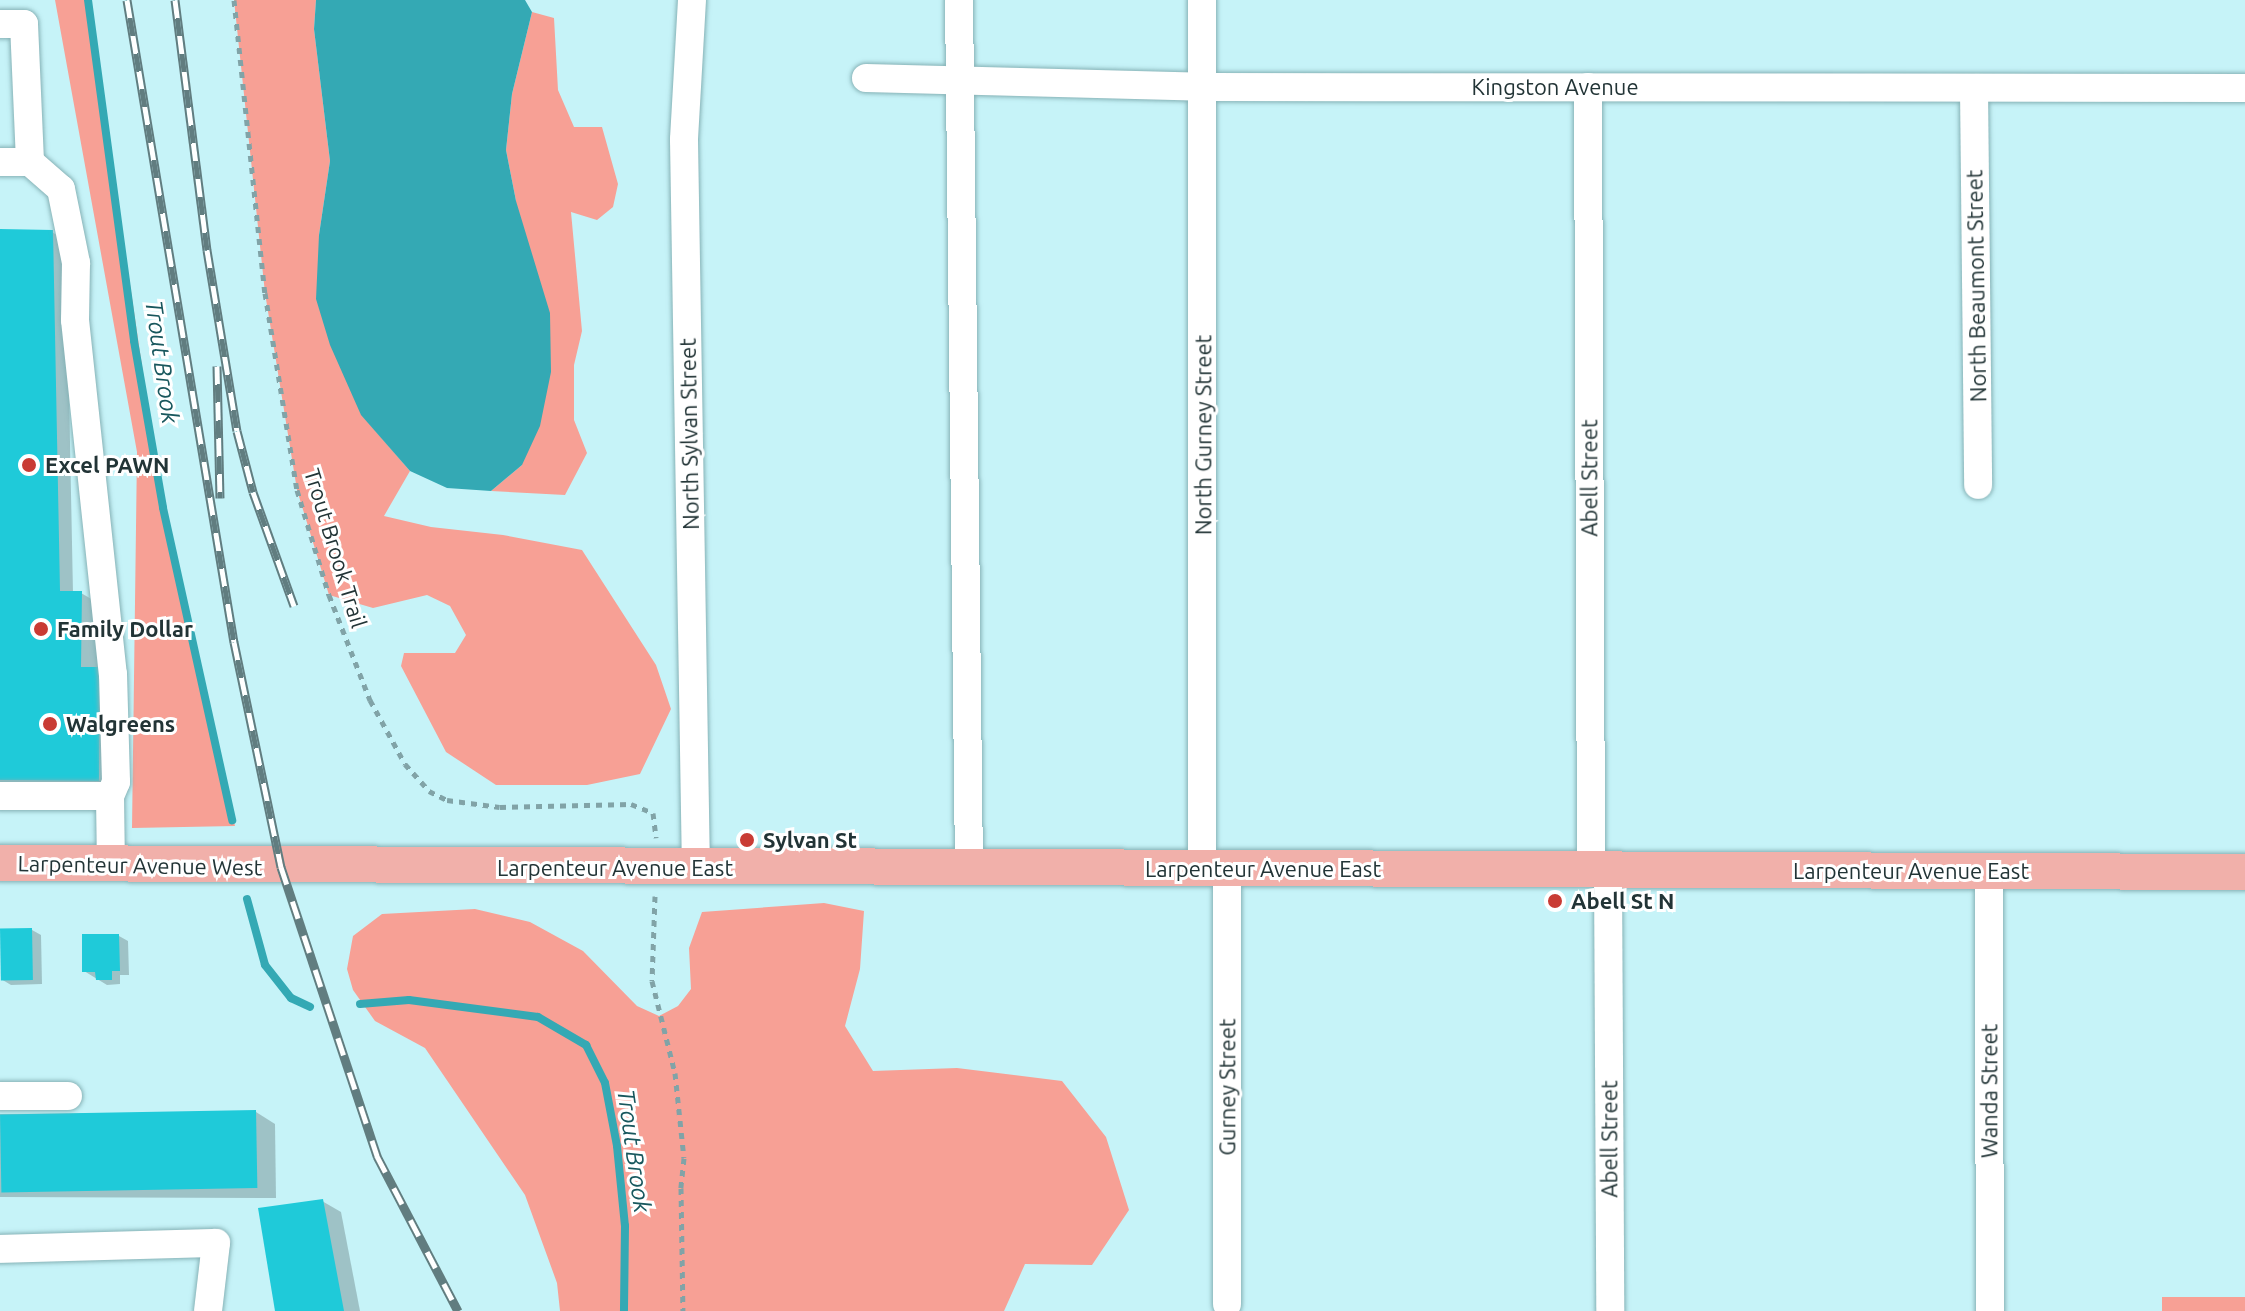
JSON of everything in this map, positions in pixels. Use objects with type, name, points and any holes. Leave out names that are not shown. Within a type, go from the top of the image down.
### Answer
[{"type":"main road","name":"Larpenteur Avenue West","points":[[0,863],[281,867]]},
{"type":"main road","name":"Larpenteur Avenue East","points":[[281,867],[2245,872]]},
{"type":"street","name":"North Sylvan Street","points":[[692,0],[684,140],[696,868]]},
{"type":"street","points":[[959,0],[969,869]]},
{"type":"street","name":"North Gurney Street","points":[[1202,0],[1214,869]]},
{"type":"street","points":[[0,24],[24,24],[30,162]]},
{"type":"street","name":"Kingston Avenue","points":[[866,78],[1203,87],[2245,88]]},
{"type":"street","name":"Abell Street","points":[[1588,87],[1599,870],[1610,1311]]},
{"type":"street","name":"North Beaumont Street","points":[[1974,88],[1978,485]]},
{"type":"street","points":[[0,162],[30,162],[61,189],[76,263],[75,320],[113,674],[116,782],[110,796],[111,865]]},
{"type":"street","points":[[0,796],[110,796]]},
{"type":"street","name":"Gurney Street","points":[[1214,869],[1227,1304]]},
{"type":"street","name":"Wanda Street","points":[[1989,872],[1990,1311]]},
{"type":"street","points":[[0,1096],[68,1096]]},
{"type":"street","points":[[0,1249],[216,1243],[208,1311]]},
{"type":"path","name":"Trout Brook Trail","points":[[234,0],[265,293],[297,490],[329,595],[370,700],[405,764],[429,791],[447,800],[500,807],[631,804],[653,813],[656,833]]},
{"type":"path","points":[[655,896],[652,981],[675,1073],[684,1158],[681,1188],[683,1311]]},
{"type":"shaded area","points":[[55,0],[88,0],[163,508],[194,658],[235,826],[132,828],[137,452]]},
{"type":"shaded area","points":[[234,0],[316,0],[314,29],[330,161],[319,235],[361,414],[410,471],[384,516],[431,527],[503,535],[582,550],[656,665],[671,709],[640,774],[587,785],[496,785],[446,752],[401,666],[404,653],[455,653],[466,635],[450,606],[427,595],[373,608],[329,595],[297,490],[265,293]]},
{"type":"shaded area","points":[[532,12],[554,18],[558,90],[574,127],[602,127],[618,184],[613,207],[597,220],[571,212],[582,331],[574,365],[574,420],[587,453],[565,495],[491,491],[522,465],[516,201],[506,150],[512,94]]},
{"type":"shaded area","points":[[824,903],[864,911],[860,969],[845,1026],[873,1071],[957,1068],[1062,1081],[1106,1137],[1129,1210],[1092,1265],[1025,1264],[1004,1311],[560,1311],[557,1283],[525,1195],[425,1048],[375,1021],[353,990],[347,969],[353,936],[382,914],[475,909],[530,922],[583,951],[637,1006],[659,1016],[678,1006],[691,989],[689,948],[702,912]]},
{"type":"shaded area","points":[[2162,1297],[2245,1297],[2245,1311],[2162,1311]]},
{"type":"water","points":[[316,0],[525,0],[532,12],[512,94],[506,150],[516,201],[550,313],[551,372],[540,426],[522,465],[491,491],[447,488],[410,471],[361,415],[330,345],[316,299],[319,235],[330,161],[314,29]]},
{"type":"building","points":[[0,229],[53,230],[60,591],[82,591],[81,667],[100,667],[99,781],[0,780]]},
{"type":"building","points":[[32,928],[33,980],[1,981],[0,929]]},
{"type":"building","points":[[82,934],[119,934],[120,971],[112,971],[112,980],[96,980],[95,972],[82,972]]},
{"type":"building","points":[[256,1110],[257,1188],[1,1192],[0,1114]]},
{"type":"building","points":[[323,1199],[344,1311],[275,1311],[258,1208]]},
{"type":"waterway","name":"Trout Brook","points":[[88,0],[134,341],[163,508],[232,820]]},
{"type":"waterway","name":"Trout Brook","points":[[247,899],[265,965],[291,998],[310,1007]]},
{"type":"waterway","name":"Trout Brook","points":[[360,1004],[409,1000],[538,1017],[586,1045],[605,1083],[617,1146],[625,1226],[624,1311]]},
{"type":"railway","points":[[127,0],[234,642],[281,867],[377,1156],[458,1311]]},
{"type":"railway","points":[[175,0],[207,250],[237,431],[253,492],[294,606]]},
{"type":"railway","points":[[217,366],[220,498]]},
{"type":"place","name":"Excel PAWN","points":[[29,465]]},
{"type":"place","name":"Family Dollar","points":[[41,629]]},
{"type":"place","name":"Walgreens","points":[[50,724]]},
{"type":"place","name":"Sylvan St","points":[[747,840]]},
{"type":"place","name":"Abell St N","points":[[1555,901]]}]
